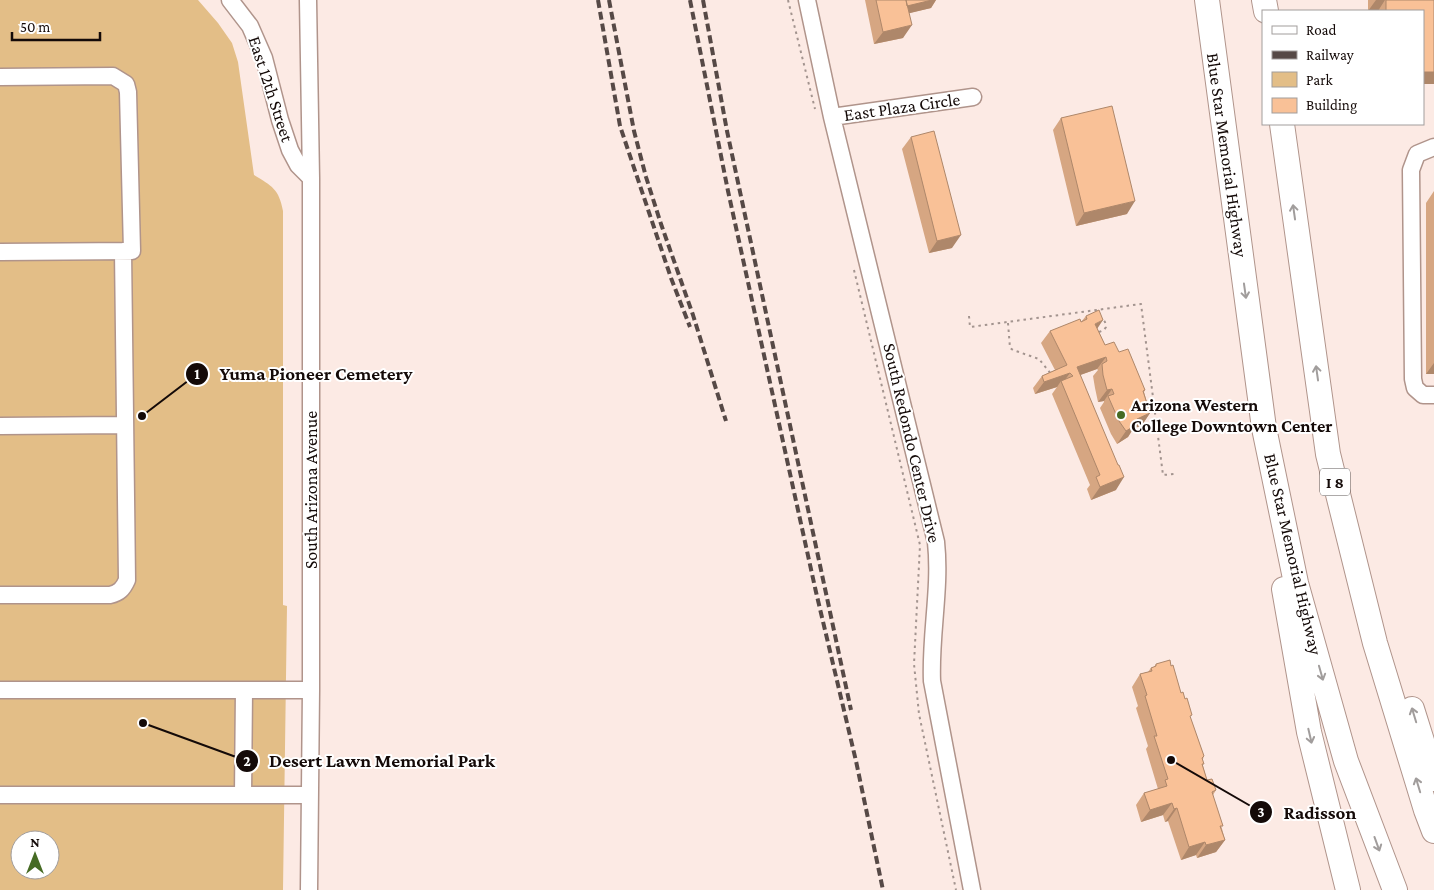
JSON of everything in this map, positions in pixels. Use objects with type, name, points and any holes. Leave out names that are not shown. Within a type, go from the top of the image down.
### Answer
[{"type":"highway","name":"Blue Star Memorial Highway","points":[[1207,0],[1264,428],[1296,583],[1346,761],[1395,890]]},
{"type":"highway","name":"I 8","points":[[1282,125],[1328,454],[1375,642],[1434,831]]},
{"type":"highway","points":[[1264,428],[1278,557],[1309,732],[1348,890]]},
{"type":"highway","points":[[1328,454],[1390,639],[1434,779]]},
{"type":"street","name":"East 12th Street","points":[[230,0],[250,26],[264,58],[290,150],[298,165],[311,178]]},
{"type":"street","name":"South Arizona Avenue","points":[[308,0],[311,178],[309,890]]},
{"type":"street","name":"South Redondo Center Drive","points":[[807,0],[824,116],[936,542],[938,574],[931,657],[932,681],[972,890]]},
{"type":"street","points":[[0,78],[113,76],[126,84],[128,92],[132,251],[0,252]]},
{"type":"street","name":"East Plaza Circle","points":[[824,116],[973,97]]},
{"type":"street","points":[[1434,147],[1417,154],[1411,170],[1413,379],[1415,388],[1423,395],[1434,395]]},
{"type":"street","points":[[0,596],[110,595],[118,593],[127,580],[123,251]]},
{"type":"street","points":[[0,426],[125,425]]},
{"type":"street","points":[[0,690],[311,690]]},
{"type":"street","points":[[243,794],[244,690]]},
{"type":"street","points":[[0,795],[310,795]]},
{"type":"path","points":[[788,0],[824,116]]},
{"type":"path","points":[[853,268],[920,545],[914,664],[920,714],[956,890]]},
{"type":"path","points":[[969,316],[970,327],[1141,304],[1163,475],[1174,474]]},
{"type":"path","points":[[1098,332],[1106,327],[1105,322],[1100,317],[1102,309]]},
{"type":"path","points":[[1008,322],[1010,348],[1039,359],[1054,378]]},
{"type":"green space","points":[[0,0],[198,0],[232,43],[238,62],[254,175],[274,189],[283,211],[283,605],[287,606],[283,890],[0,890]]},
{"type":"building","points":[[876,0],[906,0],[912,25],[883,32]]},
{"type":"building","points":[[906,0],[932,0],[907,6]]},
{"type":"building","points":[[1386,0],[1434,0],[1434,72],[1424,72],[1424,10],[1386,10]]},
{"type":"building","points":[[1112,106],[1135,201],[1084,213],[1061,118]]},
{"type":"building","points":[[934,131],[961,235],[937,241],[911,137]]},
{"type":"building","points":[[1099,310],[1103,320],[1095,324],[1105,345],[1114,342],[1119,352],[1128,349],[1145,390],[1143,391],[1150,413],[1137,419],[1136,425],[1126,431],[1119,421],[1108,396],[1114,394],[1112,389],[1107,390],[1103,375],[1102,364],[1107,361],[1106,357],[1077,367],[1124,477],[1100,487],[1096,477],[1100,475],[1061,381],[1073,376],[1070,373],[1044,382],[1042,376],[1067,365],[1050,331],[1080,319],[1081,322],[1087,319],[1086,316]]},
{"type":"building","points":[[1170,660],[1181,693],[1183,692],[1185,699],[1187,698],[1192,715],[1190,716],[1204,756],[1202,758],[1204,764],[1202,764],[1207,780],[1212,779],[1216,790],[1212,792],[1223,826],[1220,826],[1225,840],[1206,845],[1205,842],[1189,847],[1177,808],[1174,809],[1172,803],[1150,810],[1144,793],[1167,786],[1165,780],[1168,779],[1154,736],[1157,736],[1140,674],[1152,671],[1151,668],[1156,666],[1156,664]]},
{"type":"railway","points":[[598,0],[620,126],[671,278],[690,327]]},
{"type":"railway","points":[[609,0],[634,131],[646,177],[693,315],[726,421]]},
{"type":"railway","points":[[690,0],[728,191],[816,592],[856,761],[883,890]]},
{"type":"railway","points":[[703,0],[727,131],[851,710]]},
{"type":"place","name":"Arizona Western College Downtown Center","points":[[1121,415]]},
{"type":"place","name":"Yuma Pioneer Cemetery","points":[[142,416]]},
{"type":"place","name":"Desert Lawn Memorial Park","points":[[143,723]]},
{"type":"place","name":"Radisson","points":[[1171,760]]}]
